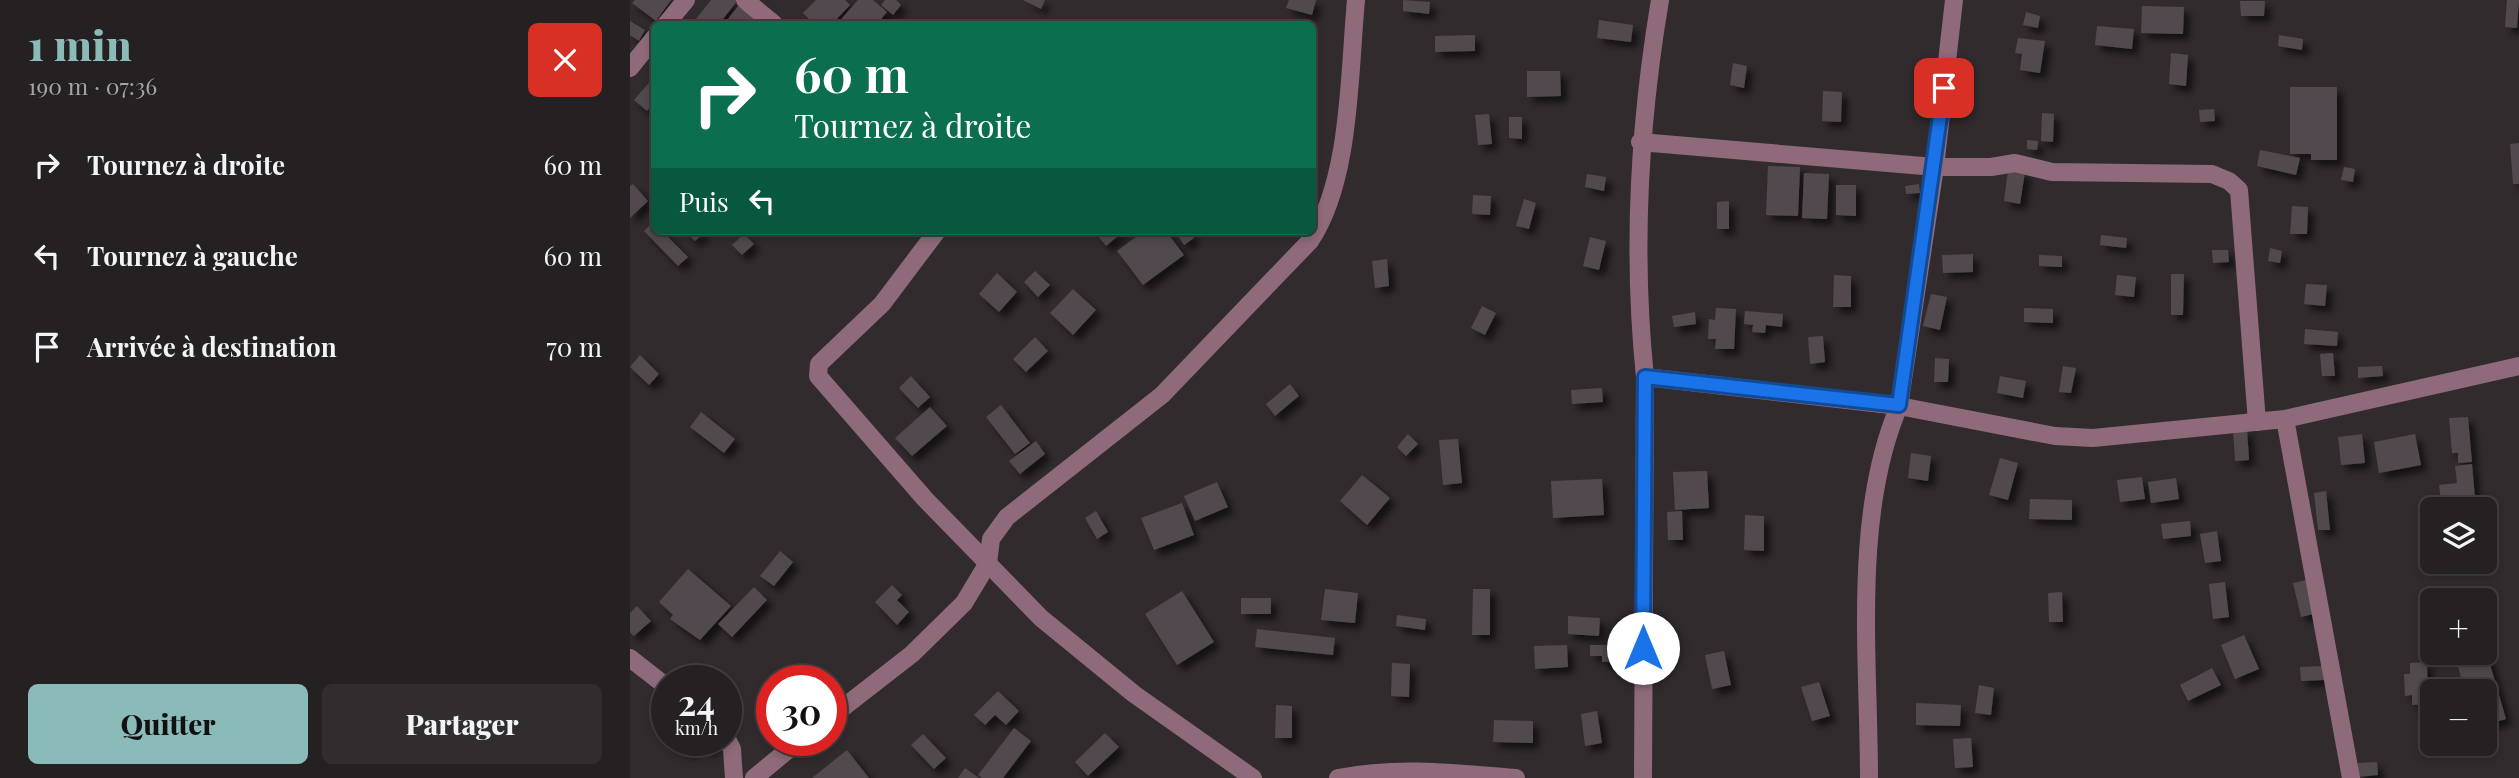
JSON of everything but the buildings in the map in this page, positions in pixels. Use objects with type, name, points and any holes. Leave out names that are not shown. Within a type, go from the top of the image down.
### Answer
[{"type":"street","points":[[668,21],[686,0]]},
{"type":"street","points":[[745,0],[770,21]]},
{"type":"street","points":[[1316,232],[1329,203],[1337,170],[1356,0]]},
{"type":"street","points":[[1643,778],[1645,377],[1639,314],[1640,142],[1660,0]]},
{"type":"street","points":[[1870,778],[1869,521],[1884,442],[1899,405],[1935,167],[1954,0]]},
{"type":"street","points":[[630,68],[651,42]]},
{"type":"street","points":[[1640,142],[1935,167],[1991,167],[2015,163],[2052,172],[2211,174],[2229,181],[2239,190],[2257,422]]},
{"type":"street","points":[[934,235],[882,304],[817,369],[823,384],[850,417],[1041,618],[1134,694],[1252,778]]},
{"type":"street","points":[[847,705],[912,654],[964,603],[988,563],[991,539],[1007,517],[1162,395],[1314,235]]},
{"type":"street","points":[[1645,377],[1899,405],[2067,436],[2093,438],[2285,419],[2519,366]]},
{"type":"street","points":[[2285,419],[2351,778]]},
{"type":"street","points":[[630,658],[651,674]]},
{"type":"street","points":[[732,756],[734,778]]},
{"type":"street","points":[[754,778],[781,756]]},
{"type":"street","points":[[1338,778],[1375,771],[1407,770],[1516,778]]},
{"type":"route","points":[[1643,648],[1645,377],[1899,405],[1935,167],[1944,88]]}]
